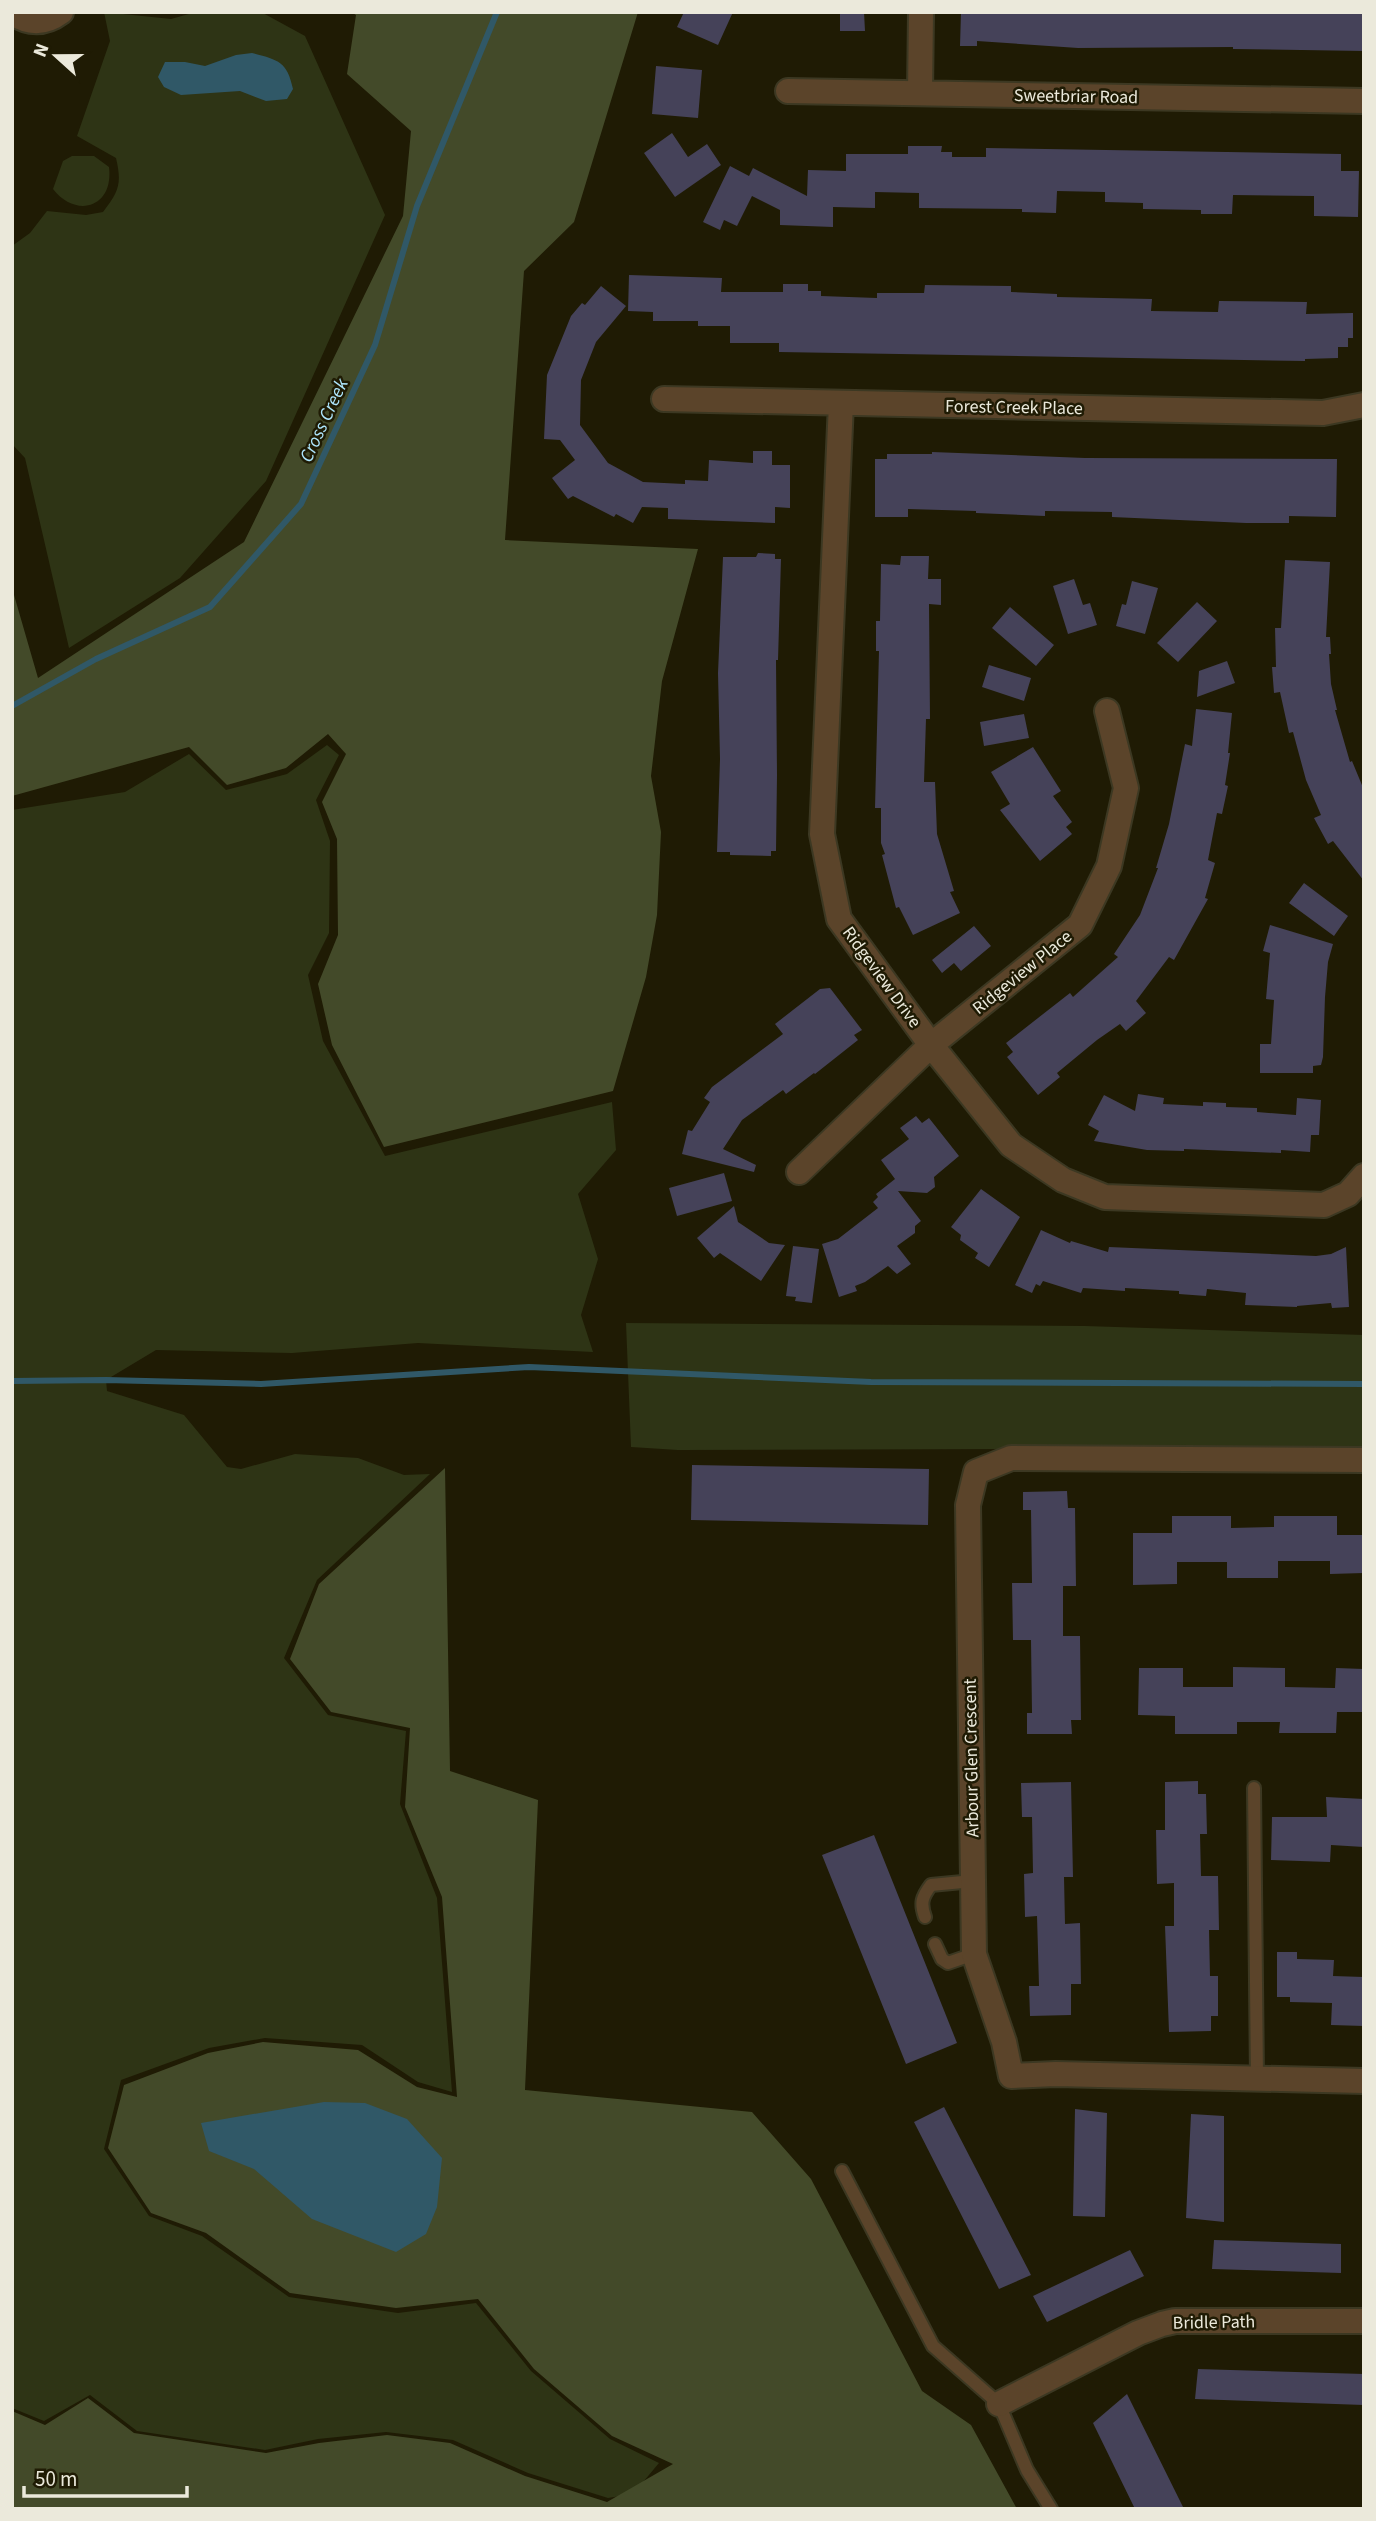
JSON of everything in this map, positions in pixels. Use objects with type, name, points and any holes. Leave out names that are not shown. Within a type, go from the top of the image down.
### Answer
[{"type":"street","points":[[12,13],[23,20],[34,22],[47,20],[61,12]]},
{"type":"street","points":[[920,12],[920,93]]},
{"type":"street","name":"Sweetbriar Road","points":[[788,91],[1364,101]]},
{"type":"street","name":"Forest Creek Place","points":[[664,399],[1323,413],[1364,405]]},
{"type":"street","name":"Ridgeview Drive","points":[[841,403],[822,834],[839,919],[931,1045],[1011,1145],[1063,1180],[1105,1198],[1324,1205],[1348,1194],[1364,1176]]},
{"type":"street","name":"Ridgeview Place","points":[[799,1172],[931,1045],[1080,925],[1109,866],[1126,788],[1107,711]]},
{"type":"street","name":"Arbour Glen Crescent","points":[[1364,1460],[1011,1458],[976,1472],[968,1505],[974,1954],[1004,2042],[1010,2076],[1056,2074],[1364,2081]]},
{"type":"street","name":"Bridle Path","points":[[999,2404],[1138,2333],[1162,2324],[1364,2321]]},
{"type":"lane","points":[[1254,1788],[1257,2078]]},
{"type":"lane","points":[[925,1917],[921,1908],[922,1896],[931,1885],[973,1881]]},
{"type":"lane","points":[[935,1944],[942,1959],[948,1963],[974,1954]]},
{"type":"lane","points":[[842,2171],[933,2346],[999,2404],[1027,2470],[1051,2509]]},
{"type":"green space","points":[[104,12],[171,19],[196,12],[261,12],[305,36],[385,215],[266,481],[180,578],[69,648],[25,458],[12,444],[12,246],[30,233],[47,211],[86,215],[103,212],[116,193],[119,174],[116,158],[77,136],[110,41]]},
{"type":"green space","points":[[351,12],[638,12],[574,222],[524,271],[505,540],[698,549],[662,681],[651,776],[661,832],[657,915],[646,977],[613,1091],[384,1147],[332,1045],[318,984],[338,935],[337,839],[322,802],[346,754],[328,734],[286,768],[227,785],[189,747],[12,796],[12,588],[38,678],[244,542],[403,216],[411,131],[347,74],[356,15]]},
{"type":"green space","points":[[72,156],[94,156],[109,167],[109,181],[105,192],[91,205],[72,204],[53,189],[63,161]]},
{"type":"green space","points":[[327,745],[339,755],[316,800],[330,841],[329,933],[308,975],[323,1041],[385,1156],[612,1102],[616,1150],[578,1194],[598,1259],[581,1315],[593,1352],[418,1343],[292,1353],[156,1350],[106,1380],[107,1391],[184,1415],[227,1467],[241,1469],[295,1454],[358,1458],[404,1475],[430,1474],[317,1580],[284,1658],[328,1715],[406,1731],[400,1804],[437,1898],[452,2092],[418,2082],[362,2045],[265,2038],[209,2048],[121,2080],[104,2149],[149,2216],[202,2236],[289,2297],[398,2313],[476,2303],[531,2371],[610,2439],[659,2463],[633,2494],[608,2498],[528,2473],[453,2440],[386,2432],[318,2439],[265,2450],[137,2431],[90,2395],[44,2421],[12,2408],[12,810],[125,792],[189,754],[226,790],[287,774]]},
{"type":"green space","points":[[626,1323],[1085,1326],[1364,1335],[1364,1448],[678,1450],[631,1447]]},
{"type":"green space","points":[[445,1468],[450,1771],[538,1800],[525,2090],[752,2112],[811,2179],[922,2391],[971,2425],[1017,2509],[12,2509],[12,2411],[45,2425],[88,2398],[134,2433],[266,2453],[387,2435],[450,2443],[525,2476],[607,2502],[673,2464],[612,2436],[534,2369],[478,2299],[396,2308],[290,2293],[206,2233],[151,2213],[108,2148],[124,2085],[208,2053],[263,2042],[358,2050],[417,2087],[457,2097],[442,1897],[405,1807],[410,1728],[331,1712],[290,1659],[319,1584]]},
{"type":"water","points":[[252,53],[275,60],[284,67],[293,89],[287,99],[266,101],[240,91],[181,95],[164,87],[158,77],[165,62],[205,66],[236,55]]},
{"type":"water","points":[[324,2102],[365,2103],[407,2119],[442,2158],[437,2207],[426,2234],[396,2252],[312,2219],[254,2169],[209,2151],[201,2123]]},
{"type":"building","points":[[684,12],[733,12],[718,45],[677,27]]},
{"type":"building","points":[[840,12],[864,12],[865,31],[840,31]]},
{"type":"building","points":[[961,12],[1364,12],[1364,51],[1233,47],[1078,48],[977,41],[977,46],[960,46]]},
{"type":"building","points":[[656,66],[702,70],[698,118],[652,114]]},
{"type":"building","points":[[672,133],[688,157],[707,144],[721,165],[675,197],[644,153]]},
{"type":"building","points":[[908,146],[942,146],[941,152],[952,152],[952,157],[986,157],[986,148],[1341,154],[1341,171],[1359,171],[1358,217],[1314,216],[1314,196],[1233,195],[1232,214],[1201,214],[1201,210],[1143,209],[1143,203],[1105,202],[1105,192],[1057,191],[1056,213],[1022,212],[1022,209],[919,208],[919,193],[875,192],[875,208],[833,207],[833,227],[780,225],[780,210],[752,196],[737,226],[724,220],[720,230],[703,222],[730,166],[749,176],[753,168],[807,196],[808,170],[846,171],[846,154],[908,154]]},
{"type":"building","points":[[629,275],[722,278],[721,292],[783,292],[783,284],[808,284],[808,291],[821,291],[821,296],[877,298],[877,293],[924,293],[925,285],[1011,286],[1011,292],[1057,294],[1057,297],[1152,299],[1151,311],[1218,312],[1219,301],[1307,302],[1306,314],[1353,313],[1353,338],[1348,338],[1348,347],[1338,347],[1338,358],[1305,361],[779,352],[779,343],[730,343],[730,326],[698,326],[698,321],[653,321],[653,312],[628,311]]},
{"type":"building","points":[[601,286],[626,306],[596,342],[581,380],[580,425],[608,463],[643,482],[685,484],[685,480],[708,481],[709,460],[753,463],[753,451],[772,451],[772,465],[790,465],[790,508],[775,507],[775,523],[668,519],[668,508],[642,507],[633,523],[616,514],[614,517],[573,496],[568,499],[552,478],[575,460],[560,440],[544,439],[547,375],[571,316],[582,303],[585,305]]},
{"type":"building","points":[[932,452],[1085,458],[1337,459],[1336,517],[1289,516],[1289,523],[1246,523],[1112,517],[1112,512],[1045,511],[1045,516],[908,509],[908,517],[875,517],[875,459],[887,459],[887,454]]},
{"type":"building","points":[[758,553],[775,554],[775,559],[781,559],[776,660],[776,851],[771,851],[771,856],[730,855],[730,852],[717,852],[720,759],[718,673],[723,557],[756,557]]},
{"type":"building","points":[[901,556],[929,556],[928,579],[941,579],[941,605],[929,604],[930,719],[926,719],[924,782],[935,782],[937,834],[954,891],[950,892],[960,913],[913,935],[899,907],[896,908],[882,855],[885,854],[881,843],[881,808],[875,808],[879,651],[876,651],[876,621],[880,621],[881,564],[900,565]]},
{"type":"building","points":[[1285,560],[1330,562],[1326,637],[1330,637],[1331,684],[1335,710],[1350,762],[1352,761],[1364,790],[1364,881],[1333,841],[1328,844],[1314,818],[1321,815],[1306,780],[1293,732],[1289,733],[1280,692],[1274,693],[1272,667],[1276,667],[1275,628],[1281,628]]},
{"type":"building","points":[[1074,579],[1083,605],[1090,603],[1097,625],[1068,634],[1053,586]]},
{"type":"building","points":[[1132,581],[1158,588],[1145,634],[1116,626],[1122,604],[1126,605]]},
{"type":"building","points":[[1197,602],[1217,621],[1178,662],[1157,643]]},
{"type":"building","points":[[1010,607],[1054,645],[1036,666],[992,628]]},
{"type":"building","points":[[1227,661],[1235,683],[1197,697],[1199,671]]},
{"type":"building","points":[[989,665],[1031,678],[1024,701],[982,687]]},
{"type":"building","points":[[1196,709],[1232,713],[1225,785],[1228,786],[1222,814],[1217,813],[1208,860],[1215,863],[1205,898],[1208,899],[1174,960],[1169,957],[1136,1001],[1146,1013],[1126,1031],[1120,1024],[1097,1040],[1057,1073],[1060,1077],[1038,1095],[1007,1057],[1013,1052],[1006,1043],[1070,993],[1073,997],[1118,957],[1114,954],[1140,915],[1158,868],[1185,744],[1192,746]]},
{"type":"building","points":[[1024,714],[1029,738],[984,746],[980,722]]},
{"type":"building","points":[[1033,747],[1061,791],[1053,796],[1072,822],[1066,827],[1072,834],[1040,861],[1000,810],[1010,804],[991,772]]},
{"type":"building","points":[[1304,883],[1348,916],[1334,936],[1289,903]]},
{"type":"building","points":[[1270,925],[1333,944],[1328,962],[1323,1057],[1321,1065],[1313,1066],[1313,1073],[1260,1073],[1260,1044],[1271,1044],[1274,1000],[1266,999],[1270,953],[1263,951]]},
{"type":"building","points":[[974,926],[991,946],[961,971],[954,963],[942,973],[932,960]]},
{"type":"building","points":[[830,988],[862,1030],[854,1035],[858,1040],[786,1094],[783,1090],[742,1120],[723,1149],[756,1165],[754,1172],[682,1154],[688,1130],[692,1131],[710,1102],[704,1098],[712,1087],[783,1034],[775,1024],[820,989]]},
{"type":"building","points":[[1138,1094],[1164,1098],[1163,1104],[1203,1106],[1203,1102],[1226,1103],[1226,1107],[1257,1108],[1257,1112],[1296,1115],[1297,1098],[1321,1100],[1319,1135],[1311,1135],[1310,1152],[1281,1150],[1281,1153],[1147,1150],[1094,1141],[1099,1131],[1088,1125],[1104,1095],[1135,1111]]},
{"type":"building","points":[[916,1116],[922,1123],[929,1118],[959,1156],[934,1177],[935,1187],[927,1193],[898,1191],[921,1221],[915,1226],[915,1233],[897,1246],[911,1264],[897,1274],[888,1266],[855,1286],[857,1291],[839,1297],[822,1244],[838,1239],[878,1208],[873,1202],[878,1197],[876,1194],[895,1179],[881,1160],[909,1139],[900,1128]]},
{"type":"building","points":[[724,1173],[732,1201],[677,1216],[669,1188]]},
{"type":"building","points":[[981,1189],[1020,1217],[989,1267],[975,1258],[978,1253],[960,1240],[961,1235],[951,1227]]},
{"type":"building","points":[[734,1206],[738,1222],[769,1243],[785,1245],[761,1281],[720,1253],[714,1258],[697,1238]]},
{"type":"building","points":[[1041,1230],[1070,1243],[1071,1241],[1108,1252],[1109,1247],[1316,1256],[1331,1254],[1346,1247],[1349,1307],[1332,1308],[1331,1303],[1297,1307],[1245,1305],[1246,1293],[1207,1289],[1206,1296],[1179,1294],[1179,1291],[1125,1288],[1125,1291],[1083,1288],[1081,1293],[1043,1281],[1040,1286],[1036,1284],[1032,1293],[1015,1285]]},
{"type":"building","points":[[793,1246],[819,1249],[812,1303],[795,1301],[796,1297],[786,1296]]},
{"type":"building","points":[[692,1465],[929,1469],[928,1525],[691,1520]]},
{"type":"building","points":[[1067,1491],[1068,1508],[1075,1508],[1076,1586],[1063,1586],[1063,1636],[1080,1636],[1081,1720],[1071,1720],[1072,1734],[1027,1734],[1027,1713],[1032,1713],[1031,1640],[1013,1640],[1012,1583],[1032,1583],[1031,1510],[1023,1510],[1023,1492]]},
{"type":"building","points":[[1172,1516],[1231,1516],[1231,1528],[1274,1527],[1274,1516],[1337,1516],[1337,1535],[1364,1535],[1364,1573],[1330,1574],[1330,1561],[1278,1561],[1278,1578],[1227,1578],[1227,1562],[1177,1562],[1177,1584],[1133,1585],[1133,1533],[1172,1533]]},
{"type":"building","points":[[1233,1667],[1285,1668],[1285,1687],[1335,1688],[1336,1668],[1364,1669],[1364,1712],[1337,1712],[1336,1733],[1279,1733],[1280,1722],[1237,1722],[1237,1734],[1175,1734],[1175,1716],[1138,1715],[1139,1668],[1183,1668],[1183,1687],[1233,1687]]},
{"type":"building","points":[[1198,1781],[1198,1794],[1206,1794],[1207,1834],[1200,1834],[1201,1876],[1218,1876],[1219,1930],[1209,1930],[1210,1976],[1218,1976],[1218,2016],[1211,2016],[1211,2031],[1169,2032],[1165,1926],[1174,1926],[1174,1883],[1157,1884],[1156,1830],[1165,1830],[1165,1782]]},
{"type":"building","points":[[1071,1782],[1073,1877],[1064,1877],[1065,1924],[1080,1923],[1081,1984],[1071,1984],[1071,2015],[1030,2016],[1029,1986],[1039,1986],[1037,1916],[1025,1917],[1024,1874],[1033,1873],[1032,1817],[1022,1817],[1021,1783]]},
{"type":"building","points":[[1326,1797],[1364,1799],[1364,1847],[1331,1845],[1330,1862],[1271,1860],[1272,1817],[1327,1817]]},
{"type":"building","points":[[874,1835],[957,2043],[906,2064],[822,1855]]},
{"type":"building","points":[[1277,1952],[1297,1952],[1297,1959],[1334,1960],[1333,1976],[1364,1977],[1364,2026],[1331,2025],[1332,2003],[1290,2002],[1290,1997],[1277,1997]]},
{"type":"building","points":[[944,2107],[1031,2275],[999,2289],[914,2122]]},
{"type":"building","points":[[1075,2109],[1107,2113],[1105,2217],[1073,2216]]},
{"type":"building","points":[[1191,2114],[1224,2116],[1224,2222],[1186,2218]]},
{"type":"building","points":[[1214,2240],[1341,2244],[1341,2273],[1212,2269]]},
{"type":"building","points":[[1130,2250],[1144,2276],[1047,2322],[1033,2296]]},
{"type":"building","points":[[1198,2369],[1364,2374],[1364,2405],[1195,2399]]},
{"type":"building","points":[[1127,2394],[1184,2509],[1135,2509],[1093,2423]]},
{"type":"waterway","name":"Cross Creek","points":[[12,706],[96,659],[210,607],[301,504],[375,345],[417,206],[497,12]]},
{"type":"waterway","points":[[12,1381],[106,1380],[261,1384],[529,1367],[871,1382],[1364,1384]]}]
